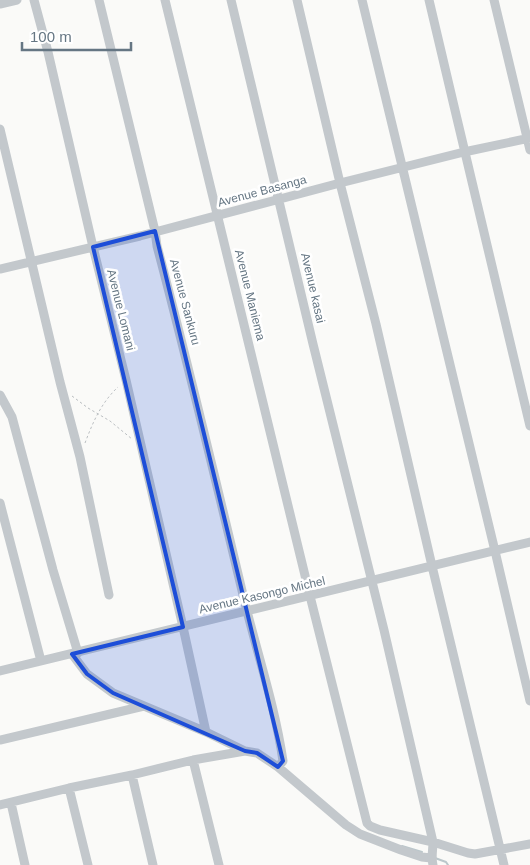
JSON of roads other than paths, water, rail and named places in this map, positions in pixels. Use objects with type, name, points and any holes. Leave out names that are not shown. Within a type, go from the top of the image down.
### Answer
[{"type":"street","points":[[0,4],[18,0]]},
{"type":"street","name":"Avenue Lomani","points":[[34,0],[126,380],[206,732]]},
{"type":"street","name":"Avenue Sankuru","points":[[99,0],[157,246],[280,737],[280,764]]},
{"type":"street","name":"Avenue Maniema","points":[[165,0],[367,822],[370,826],[432,854]]},
{"type":"street","name":"Avenue kasai","points":[[231,0],[313,344],[387,640],[432,854]]},
{"type":"street","points":[[297,0],[504,865]]},
{"type":"street","points":[[362,0],[530,701]]},
{"type":"street","points":[[429,0],[464,152],[496,276],[530,426]]},
{"type":"street","points":[[494,0],[529,138],[530,150]]},
{"type":"street","points":[[0,129],[60,382],[80,457],[109,595]]},
{"type":"street","name":"Avenue Basanga","points":[[0,269],[155,232],[464,152],[529,138]]},
{"type":"street","points":[[0,395],[12,417],[75,654],[87,674],[113,693],[206,732],[245,751]]},
{"type":"street","points":[[0,503],[3,530],[41,661]]},
{"type":"street","name":"Avenue Kasongo Michel","points":[[0,672],[530,542]]},
{"type":"street","points":[[0,740],[144,706]]},
{"type":"street","points":[[0,805],[192,760],[245,751],[257,752],[280,764],[346,825],[360,834],[422,857],[432,854],[475,854],[530,844]]},
{"type":"street","points":[[192,760],[219,865]]},
{"type":"street","points":[[132,775],[153,865]]},
{"type":"street","points":[[69,788],[88,865]]},
{"type":"street","points":[[10,803],[25,865]]},
{"type":"waterway","points":[[402,846],[422,852]]},
{"type":"waterway","points":[[435,858],[446,862],[448,865]]}]
